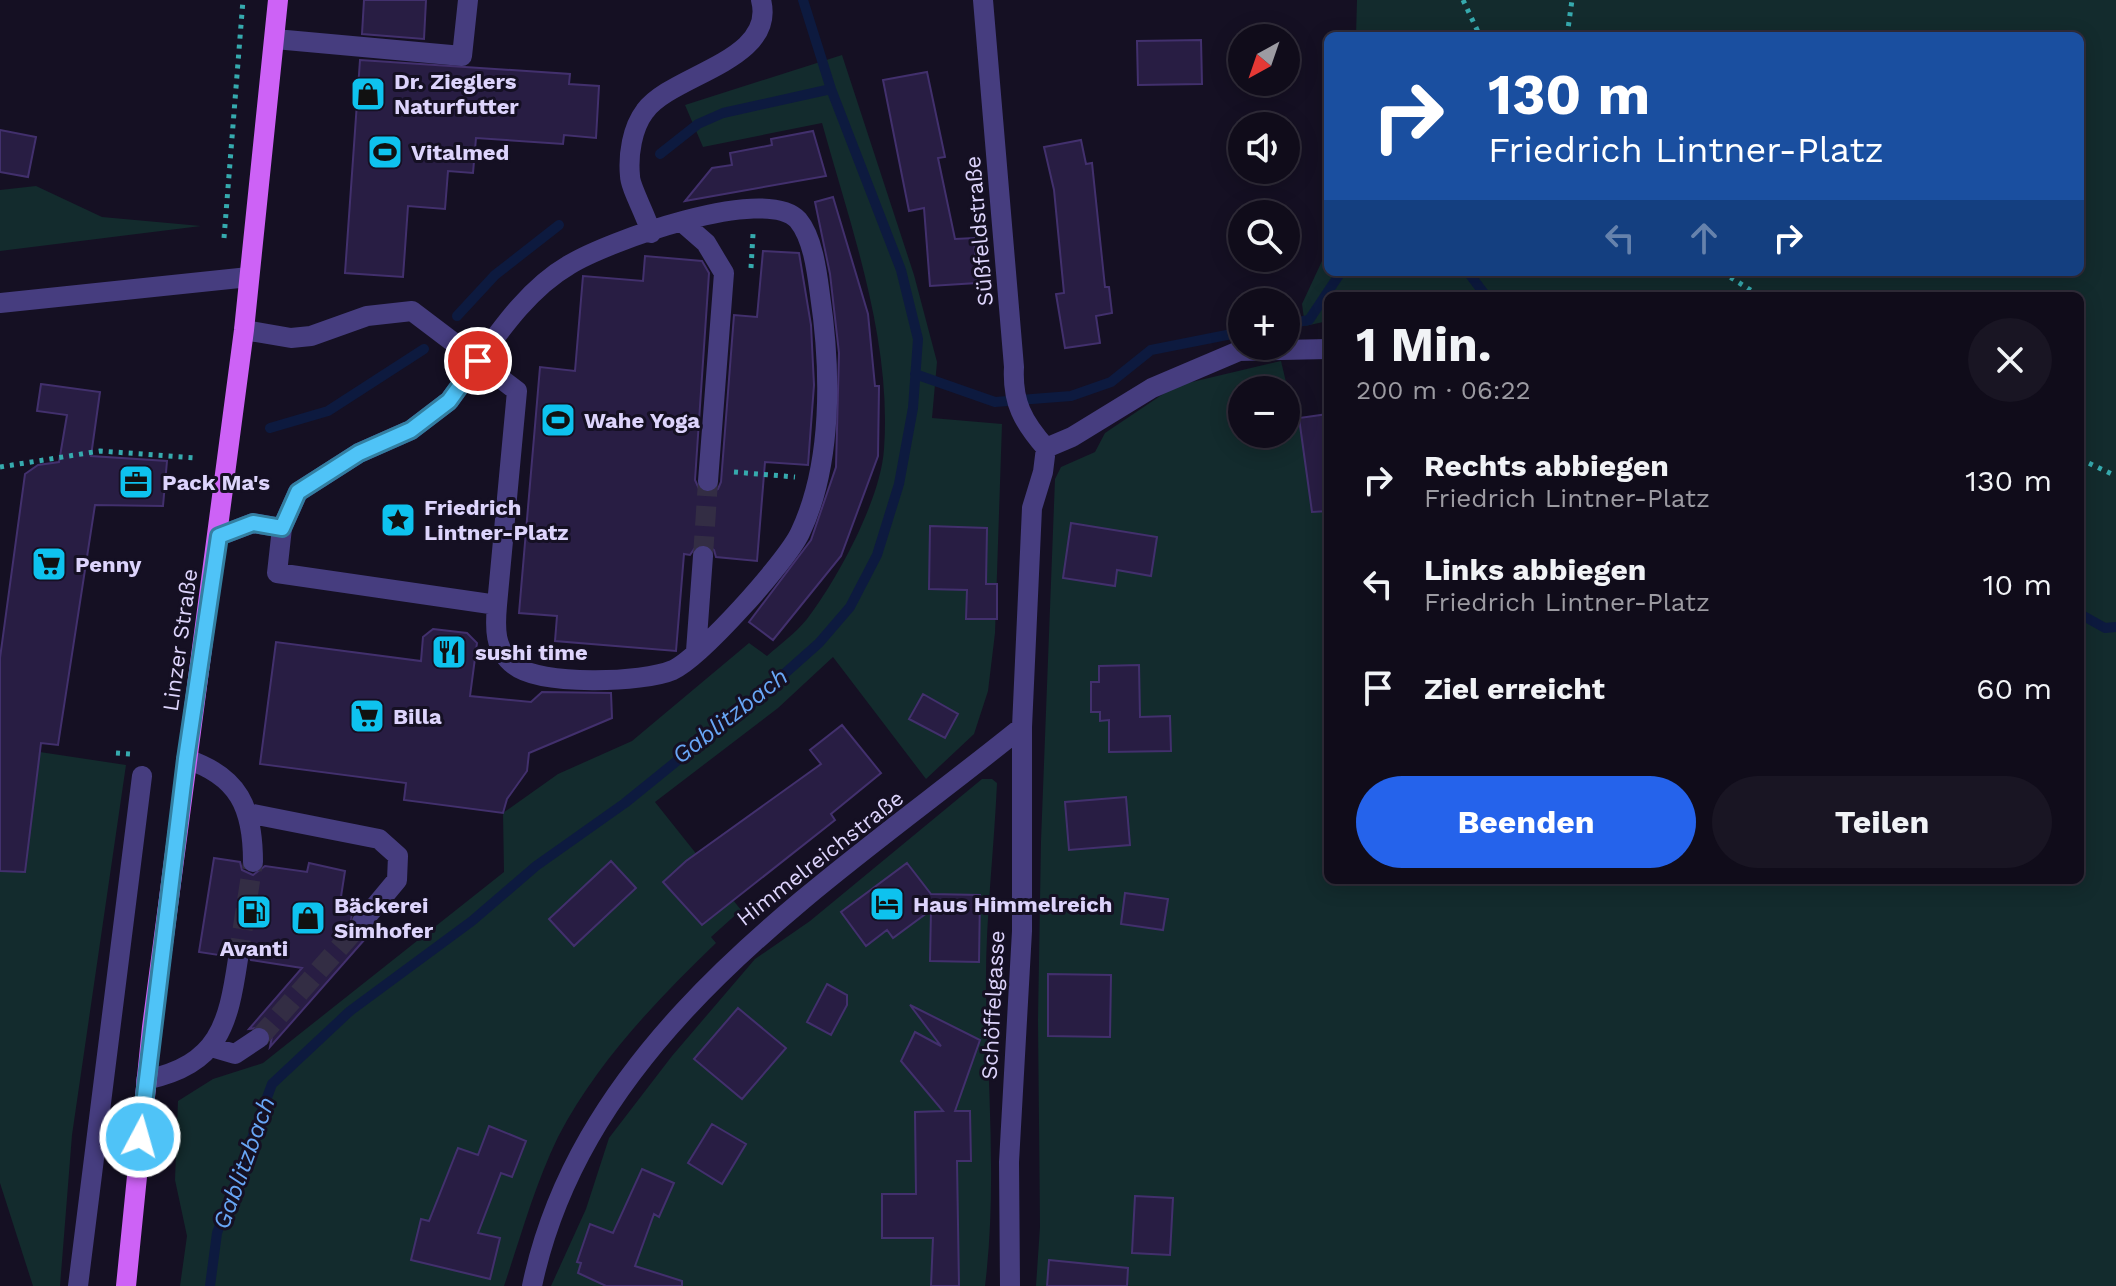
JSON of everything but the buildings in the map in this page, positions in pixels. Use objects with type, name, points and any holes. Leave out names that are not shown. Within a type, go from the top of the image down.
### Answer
[{"type":"main road","name":"Linzer Straße","points":[[126,1286],[146,1080],[244,330],[278,0]]},
{"type":"street","points":[[275,39],[462,56],[468,0]]},
{"type":"street","points":[[651,233],[644,206],[629,180],[630,157],[638,123],[658,97],[677,84],[719,67],[743,48],[758,29],[764,13],[761,0]]},
{"type":"street","name":"Süßfeldstraße","points":[[983,0],[1014,367],[1013,388],[1019,411],[1046,448]]},
{"type":"street","points":[[244,330],[291,338],[311,336],[367,316],[412,311],[478,361],[517,391],[495,631],[500,649],[514,665],[531,674],[628,680],[672,670],[696,651],[734,615],[798,537],[816,479],[825,399],[824,321],[817,272],[804,229],[796,218],[785,212],[755,208],[682,222],[569,265],[530,297],[478,361],[449,401],[411,430],[359,453],[298,492],[282,528],[277,573],[497,605]]},
{"type":"street","points":[[682,222],[715,254],[724,273],[709,476]]},
{"type":"street","points":[[0,303],[249,277]]},
{"type":"street","points":[[1022,727],[1032,508],[1043,472],[1046,448],[1072,437],[1152,388],[1239,351],[1324,349]]},
{"type":"street","points":[[219,536],[253,523],[282,528]]},
{"type":"street","points":[[696,651],[703,556]]},
{"type":"street","name":"Himmelreichstraße","points":[[532,1286],[541,1240],[591,1133],[668,1029],[722,969],[783,916],[1022,727]]},
{"type":"street","name":"Schöffelgasse","points":[[1010,1286],[1009,1162],[1022,931],[1022,727]]},
{"type":"street","points":[[186,759],[210,766],[231,782],[248,813],[253,832],[253,862]]},
{"type":"street","points":[[78,1286],[142,776]]},
{"type":"street","points":[[248,813],[379,839],[398,856],[397,880],[362,922]]},
{"type":"street","points":[[146,1080],[171,1075],[196,1062],[219,1040],[232,1003],[238,959]]},
{"type":"street","points":[[211,1047],[235,1054],[259,1038]]},
{"type":"path","points":[[220,280],[243,0]]},
{"type":"path","points":[[1463,0],[1478,32]]},
{"type":"path","points":[[1568,32],[1572,0]]},
{"type":"path","points":[[750,283],[755,208]]},
{"type":"path","points":[[1728,276],[1754,292]]},
{"type":"path","points":[[0,467],[100,451],[197,458]]},
{"type":"path","points":[[2084,461],[2116,476]]},
{"type":"path","points":[[709,476],[816,479]]},
{"type":"green space","points":[[1357,0],[2116,0],[2116,1286],[1036,1286],[1040,1227],[1038,1020],[1041,841],[1055,479],[1061,467],[1095,452],[1105,433],[1175,386],[1281,361],[1285,376],[1228,376],[1228,448],[1300,448],[1300,419],[1324,415],[1324,884],[2084,884],[2084,292],[1324,292],[1324,322],[1305,326],[1302,304],[1324,257],[1324,276],[2084,276],[2084,32],[1356,32]]},
{"type":"green space","points":[[842,55],[914,275],[937,362],[932,418],[1002,424],[995,633],[988,691],[974,734],[926,779],[833,657],[778,708],[655,802],[741,910],[711,937],[716,943],[629,1034],[591,1083],[558,1137],[542,1173],[504,1286],[180,1286],[187,1236],[175,1180],[178,1101],[213,1079],[263,1063],[504,872],[503,813],[558,774],[632,741],[749,643],[767,656],[807,619],[844,561],[866,514],[881,469],[885,408],[882,366],[867,284],[822,123],[703,147],[685,105]]},
{"type":"green space","points":[[36,186],[102,217],[201,226],[0,251],[0,190]]},
{"type":"green space","points":[[0,746],[126,765],[72,1135],[60,1286],[33,1286],[0,1183]]},
{"type":"green space","points":[[982,779],[992,779],[997,783],[986,966],[991,1176],[985,1286],[551,1286],[586,1209],[609,1138],[672,1056],[755,959],[810,921]]},
{"type":"waterway","name":"Gablitzbach","points":[[210,1286],[217,1233],[272,1084],[350,1011],[472,921],[536,866],[625,803],[783,675],[819,643],[850,607],[877,555],[899,484],[913,408],[918,339],[901,270],[831,89],[803,0]]},
{"type":"waterway","points":[[660,154],[698,124],[723,113],[831,89]]},
{"type":"waterway","points":[[457,316],[495,275],[559,225]]},
{"type":"waterway","points":[[1328,292],[1338,276]]},
{"type":"waterway","points":[[1471,276],[1483,292]]},
{"type":"waterway","points":[[1300,322],[1309,320],[1324,298]]},
{"type":"waterway","points":[[915,374],[995,402],[1071,396],[1111,382],[1151,350],[1228,335]]},
{"type":"waterway","points":[[270,428],[328,411],[424,349]]},
{"type":"waterway","points":[[2084,616],[2105,628],[2116,627]]},
{"type":"tunnel","points":[[703,556],[708,481]]},
{"type":"tunnel","points":[[238,959],[253,862]]},
{"type":"tunnel","points":[[259,1038],[362,922]]},
{"type":"place","name":"Dr. Zieglers Naturfutter","points":[[368,94]]},
{"type":"place","name":"Vitalmed","points":[[385,152]]},
{"type":"place","name":"Wahe Yoga","points":[[558,420]]},
{"type":"place","name":"Pack Ma's","points":[[136,482]]},
{"type":"place","name":"Friedrich Lintner-Platz","points":[[398,520]]},
{"type":"place","name":"Penny","points":[[49,564]]},
{"type":"place","name":"sushi time","points":[[449,652]]},
{"type":"place","name":"Billa","points":[[367,716]]},
{"type":"place","name":"Haus Himmelreich","points":[[887,904]]},
{"type":"place","name":"Avanti","points":[[254,912]]},
{"type":"place","name":"Bäckerei Simhofer","points":[[308,918]]},
{"type":"route","points":[[140,1137],[186,759],[219,536],[253,523],[282,528],[298,492],[315,478],[359,453],[411,430],[449,401],[478,361]]}]
